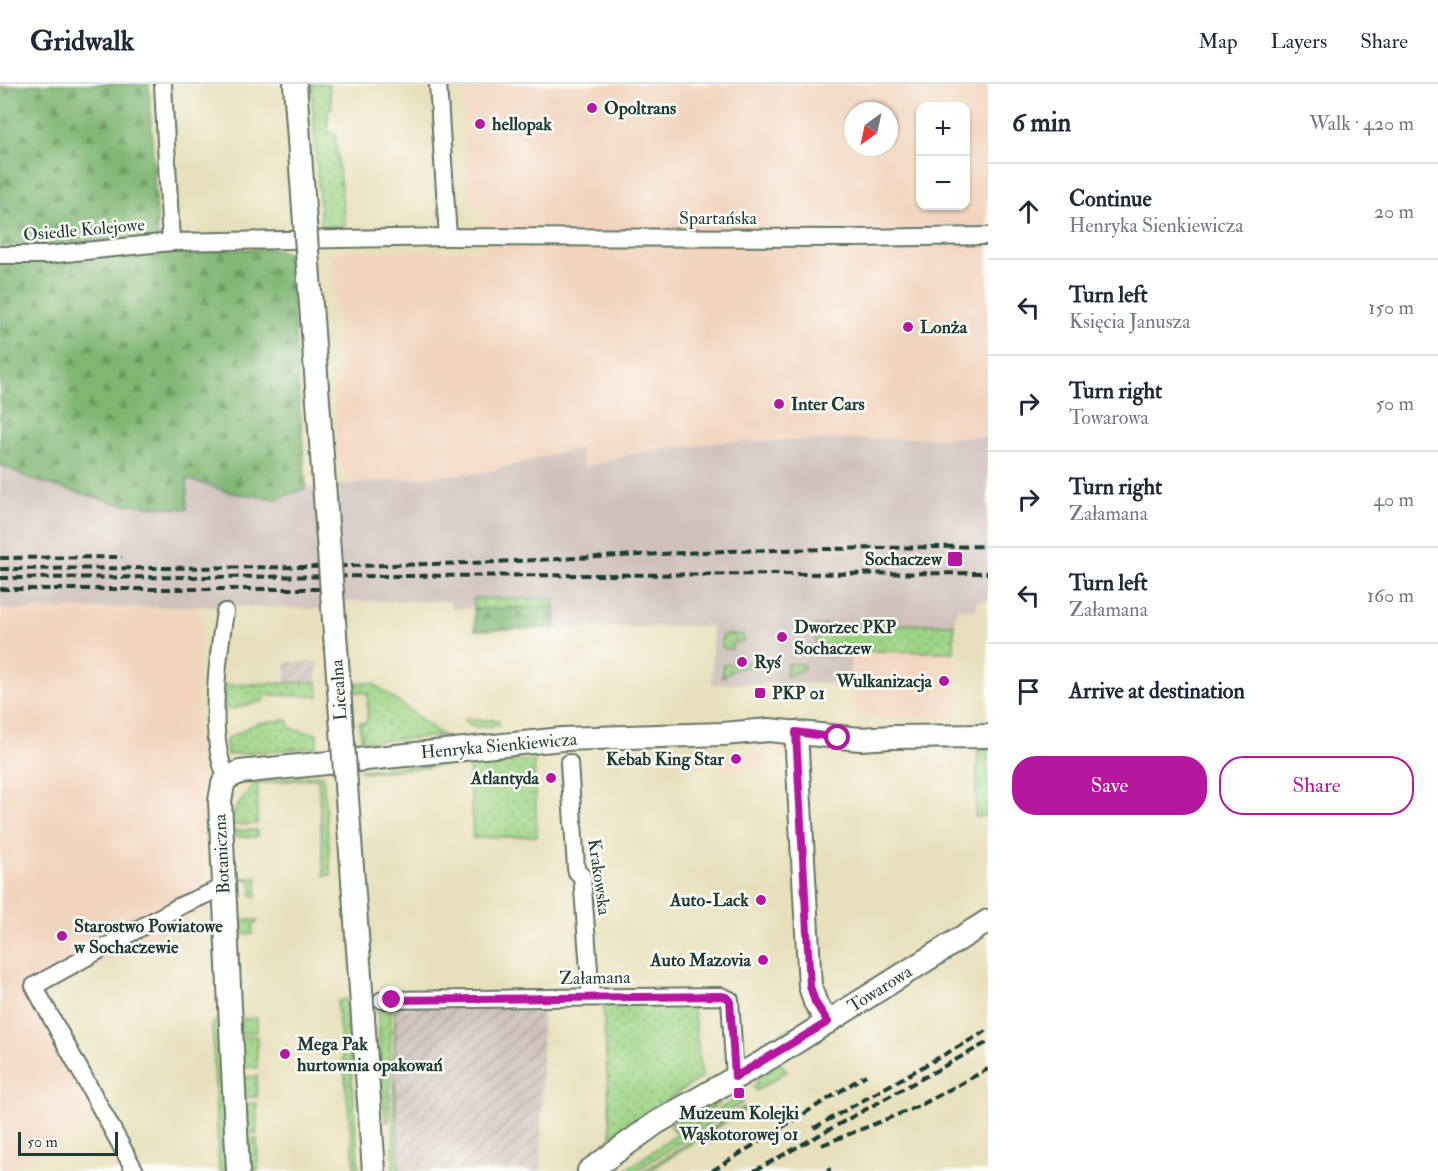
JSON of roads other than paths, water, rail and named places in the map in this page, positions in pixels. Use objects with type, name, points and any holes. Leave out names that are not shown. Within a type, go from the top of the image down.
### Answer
[{"type":"street","name":"Osiedle Kolejowe","points":[[163,84],[171,242]]},
{"type":"street","name":"Licealna","points":[[295,84],[370,998],[374,1171]]},
{"type":"street","points":[[438,84],[448,237]]},
{"type":"street","name":"Spartańska","points":[[290,240],[448,237],[988,236]]},
{"type":"street","name":"Osiedle Kolejowe","points":[[0,255],[47,255],[171,242],[290,240]]},
{"type":"street","name":"Botaniczna","points":[[225,612],[216,666],[220,761],[227,778],[220,790],[220,801],[238,1171]]},
{"type":"street","name":"Henryka Sienkiewicza","points":[[227,778],[240,772],[350,759],[562,739],[769,730],[860,740],[892,737],[988,736]]},
{"type":"street","points":[[796,732],[810,986],[815,1002],[828,1022]]},
{"type":"street","name":"Licealna","points":[[350,759],[370,998]]},
{"type":"street","name":"Krakowska","points":[[569,763],[576,868],[582,876],[591,997]]},
{"type":"street","points":[[135,1171],[34,986],[182,905],[224,888]]},
{"type":"street","name":"Towarowa","points":[[589,1171],[656,1123],[828,1022],[988,921]]},
{"type":"street","name":"Załamana","points":[[370,998],[726,997],[730,1000],[735,1077]]},
{"type":"railway","points":[[0,569],[309,567],[473,563],[724,551],[988,546]]},
{"type":"railway","points":[[0,558],[122,557]]},
{"type":"railway","points":[[0,578],[988,573]]},
{"type":"railway","points":[[0,589],[325,589]]},
{"type":"railway","points":[[814,1128],[988,1030]]},
{"type":"railway","points":[[754,1171],[988,1042]]},
{"type":"railway","points":[[822,1145],[919,1106],[988,1069]]},
{"type":"railway","points":[[712,1171],[866,1075]]},
{"type":"railway","points":[[827,1171],[831,1169]]},
{"type":"place","name":"Opoltrans","points":[[592,108]]},
{"type":"place","name":"hellopak","points":[[480,124]]},
{"type":"place","name":"Lonża","points":[[908,327]]},
{"type":"place","name":"Inter Cars","points":[[779,404]]},
{"type":"place","name":"Sochaczew","points":[[955,559]]},
{"type":"place","name":"Dworzec PKP Sochaczew","points":[[782,637]]},
{"type":"place","name":"Ryś","points":[[742,662]]},
{"type":"place","name":"Wulkanizacja","points":[[944,681]]},
{"type":"place","name":"PKP 01","points":[[760,693]]},
{"type":"place","name":"Kebab King Star","points":[[736,759]]},
{"type":"place","name":"Atlantyda","points":[[551,778]]},
{"type":"place","name":"Auto-Lack","points":[[761,900]]},
{"type":"place","name":"Starostwo Powiatowe w Sochaczewie","points":[[62,936]]},
{"type":"place","name":"Auto Mazovia","points":[[763,960]]},
{"type":"place","name":"Mega Pak hurtownia opakowań","points":[[285,1054]]},
{"type":"place","name":"Muzeum Kolejki Wąskotorowej 01","points":[[739,1093]]}]
